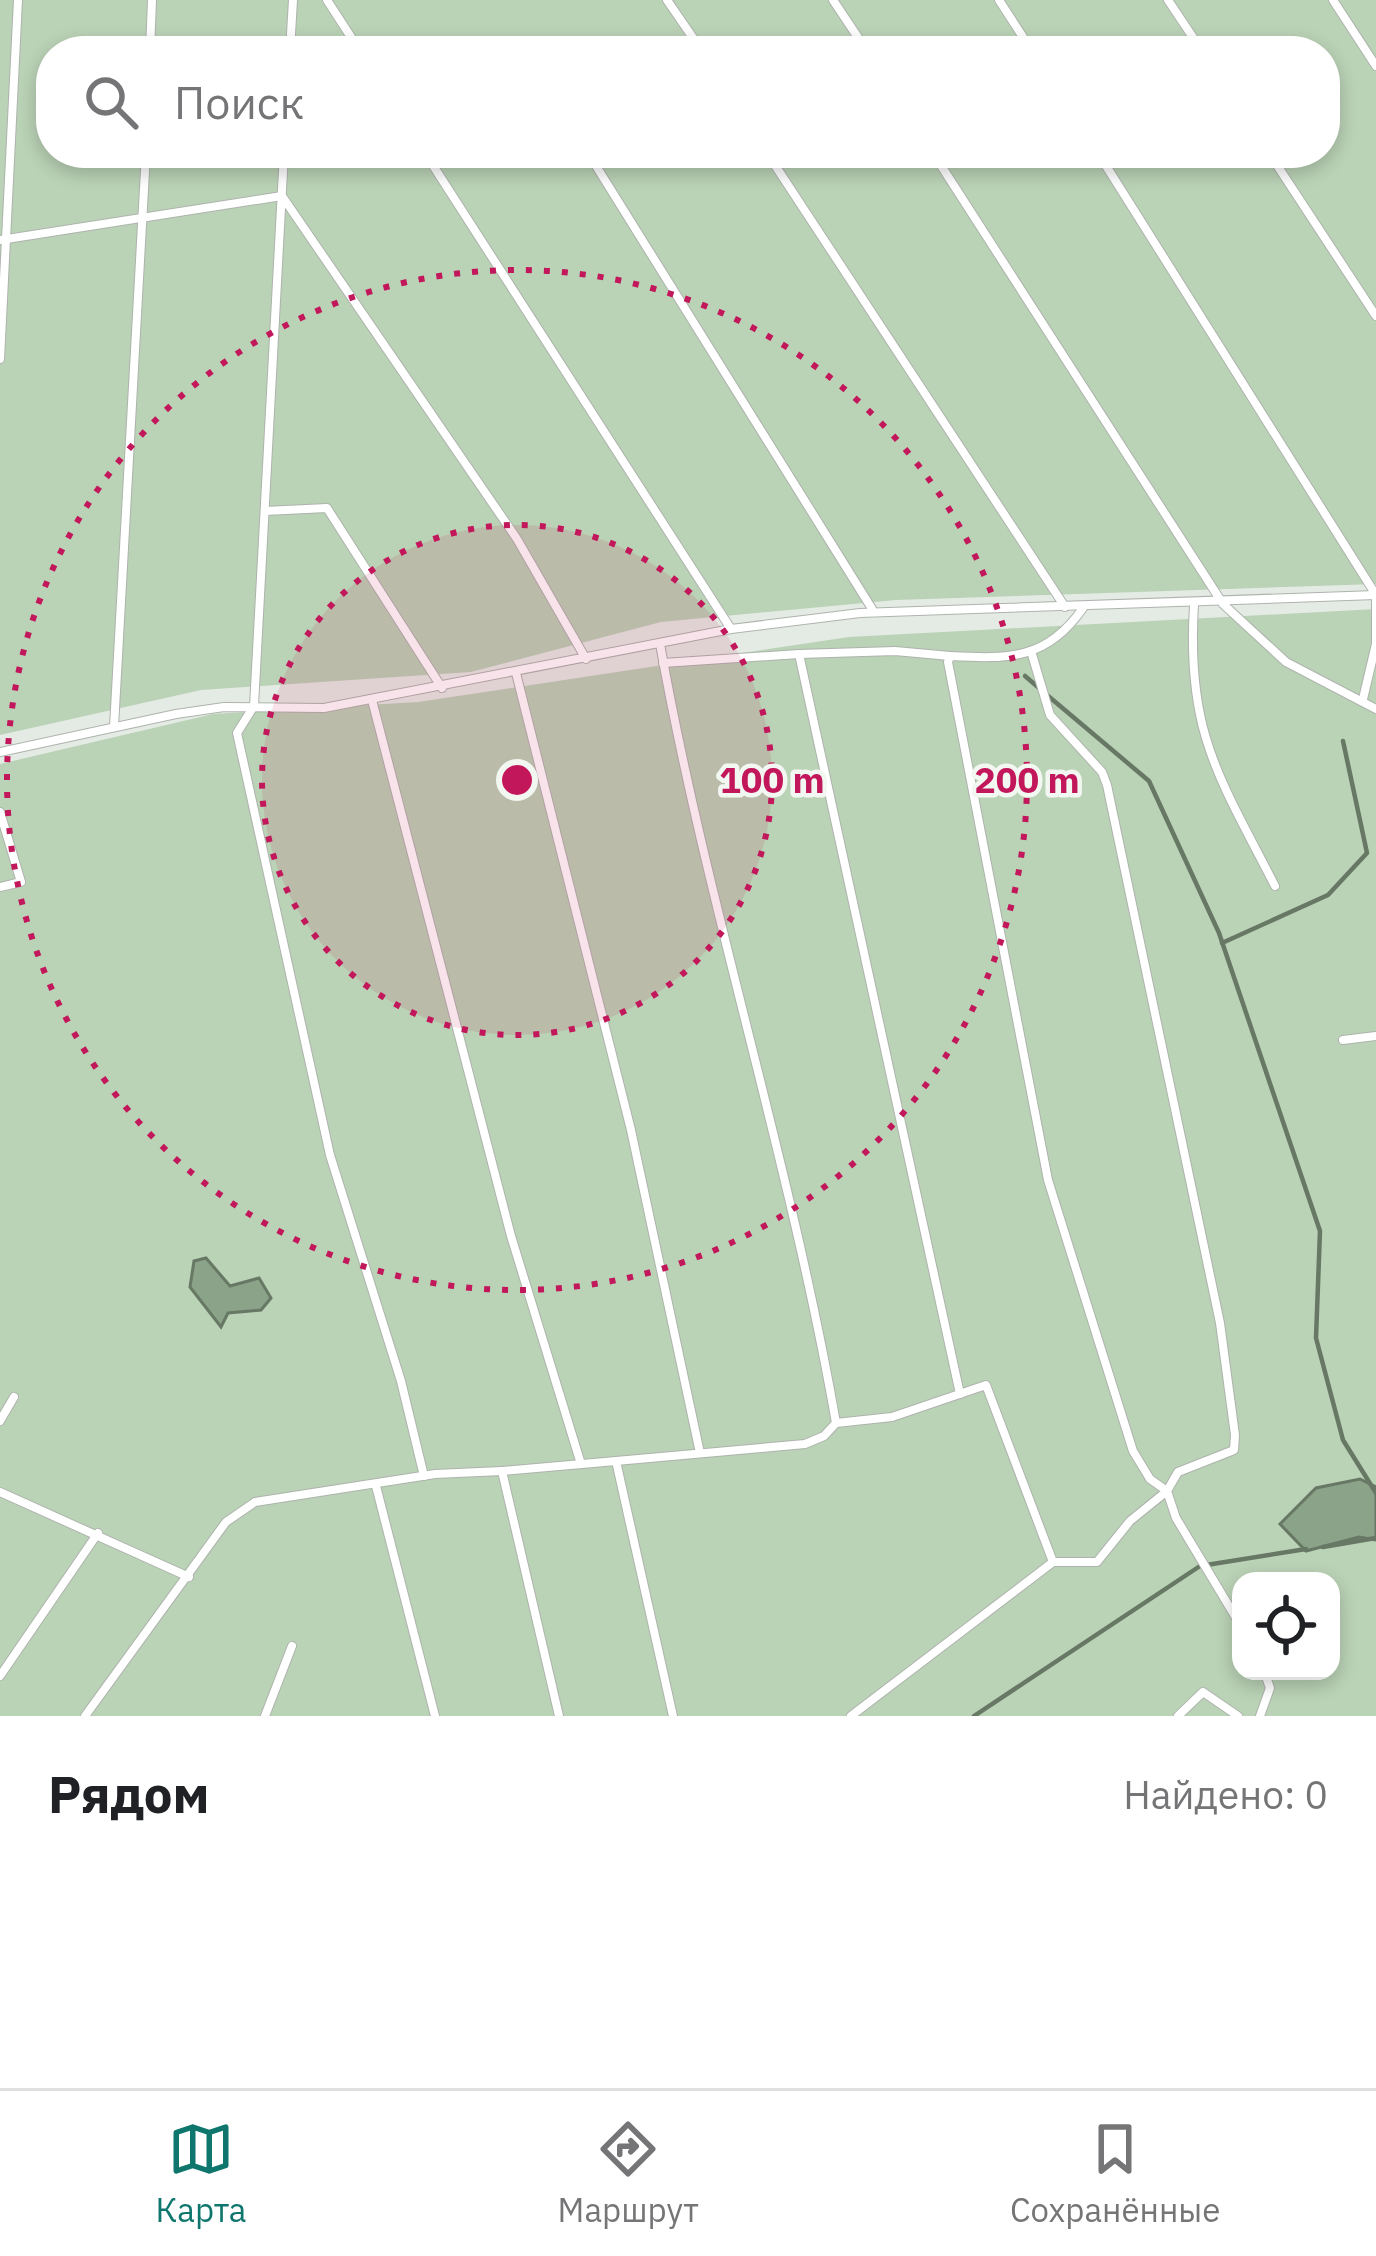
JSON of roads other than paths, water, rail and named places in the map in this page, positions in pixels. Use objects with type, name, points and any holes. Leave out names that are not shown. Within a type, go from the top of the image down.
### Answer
[{"type":"lane","points":[[0,358],[2,239],[18,0]]},
{"type":"lane","points":[[151,36],[152,0]]},
{"type":"lane","points":[[291,36],[293,0]]},
{"type":"lane","points":[[327,0],[350,36]]},
{"type":"lane","points":[[668,0],[692,36]]},
{"type":"lane","points":[[833,0],[857,36]]},
{"type":"lane","points":[[999,0],[1022,36]]},
{"type":"lane","points":[[1168,0],[1192,36]]},
{"type":"lane","points":[[1333,0],[1376,66]]},
{"type":"lane","points":[[113,728],[145,168]]},
{"type":"lane","points":[[283,168],[254,706],[238,733],[330,1155],[401,1381],[424,1477]]},
{"type":"lane","points":[[435,168],[731,629]]},
{"type":"lane","points":[[596,168],[875,613]]},
{"type":"lane","points":[[777,168],[1066,608]]},
{"type":"lane","points":[[943,168],[1223,604],[1286,662],[1376,710]]},
{"type":"lane","points":[[1107,168],[1376,595],[1376,644],[1363,699]]},
{"type":"lane","points":[[1279,168],[1376,316]]},
{"type":"lane","points":[[2,239],[282,196]]},
{"type":"lane","points":[[282,196],[517,539],[586,659]]},
{"type":"lane","points":[[265,511],[327,508],[442,688]]},
{"type":"lane","points":[[0,752],[254,706],[290,712],[372,700],[731,629],[875,613],[1376,595]]},
{"type":"lane","points":[[1194,604],[1190,672],[1206,754],[1275,886]]},
{"type":"lane","points":[[663,663],[896,651],[995,658],[1051,645],[1084,608]]},
{"type":"lane","points":[[660,644],[737,995],[791,1205],[836,1423]]},
{"type":"lane","points":[[851,1716],[1053,1562],[1096,1562],[1130,1521],[1167,1491],[1178,1472],[1234,1450],[1220,1323],[1107,785],[1050,715],[1031,651]]},
{"type":"lane","points":[[799,654],[960,1394]]},
{"type":"lane","points":[[950,656],[952,692],[1048,1180],[1132,1451],[1150,1479],[1167,1491],[1176,1518],[1232,1611]]},
{"type":"lane","points":[[516,673],[636,1151],[700,1453]]},
{"type":"lane","points":[[372,700],[511,1236],[581,1464]]},
{"type":"lane","points":[[0,812],[21,881],[0,887]]},
{"type":"lane","points":[[1343,1040],[1376,1036]]},
{"type":"lane","points":[[85,1716],[226,1522],[255,1502],[424,1477],[806,1444],[824,1436],[836,1423],[892,1418],[986,1385],[1053,1562]]},
{"type":"lane","points":[[0,1421],[14,1397]]},
{"type":"lane","points":[[616,1461],[673,1716]]},
{"type":"lane","points":[[502,1471],[559,1716]]},
{"type":"lane","points":[[376,1486],[435,1716]]},
{"type":"lane","points":[[0,1492],[189,1577]]},
{"type":"lane","points":[[0,1676],[98,1533]]},
{"type":"lane","points":[[265,1716],[292,1646]]},
{"type":"lane","points":[[1260,1716],[1270,1688],[1267,1680]]},
{"type":"lane","points":[[1178,1716],[1203,1692],[1238,1716]]},
{"type":"waterway","points":[[1025,676],[1039,688]]},
{"type":"waterway","points":[[1047,695],[1149,781],[1219,933],[1320,1231],[1316,1338],[1343,1440],[1376,1493]]},
{"type":"waterway","points":[[1222,943],[1328,895],[1367,853],[1343,741]]},
{"type":"waterway","points":[[1323,1547],[1376,1538]]},
{"type":"waterway","points":[[974,1716],[1200,1566],[1306,1549]]}]
